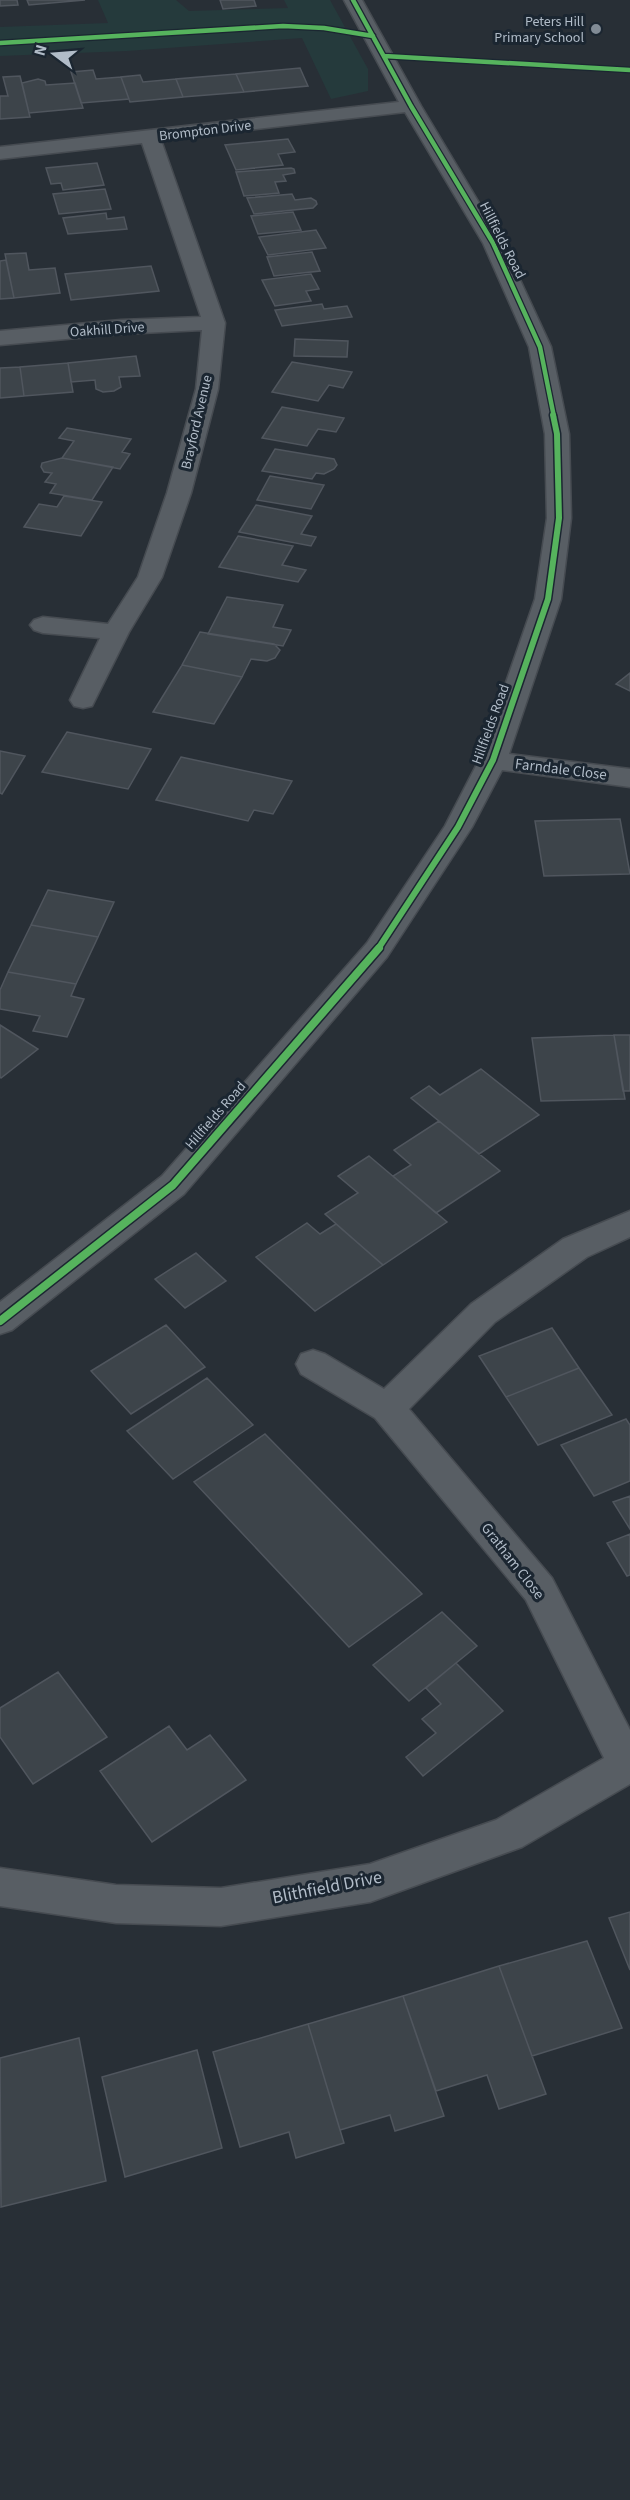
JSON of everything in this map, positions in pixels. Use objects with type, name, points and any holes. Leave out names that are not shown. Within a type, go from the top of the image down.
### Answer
[{"type":"street","name":"Hillfields Road","points":[[0,1321],[173,1185],[377,950],[458,827],[493,760],[548,599],[559,518],[557,434],[540,347],[493,243],[411,106],[353,0]]},
{"type":"street","name":"Brompton Drive","points":[[0,153],[411,106]]},
{"type":"street","name":"Brayford Avenue","points":[[84,700],[116,632],[150,577],[179,493],[207,389],[214,323],[150,136]]},
{"type":"street","name":"Oakhill Drive","points":[[0,338],[121,327],[214,323]]},
{"type":"street","points":[[43,625],[116,632]]},
{"type":"street","name":"Farndale Close","points":[[493,760],[630,778]]},
{"type":"street","points":[[387,1408],[483,1313],[575,1248],[630,1224]]},
{"type":"street","name":"Gratham Close","points":[[313,1364],[387,1408],[539,1589],[628,1764]]},
{"type":"street","name":"Blithfield Drive","points":[[0,1887],[116,1904],[221,1906],[370,1882],[508,1834],[628,1764]]},
{"type":"green space","points":[[98,0],[176,0],[189,11],[288,8],[284,0],[330,0],[368,69],[368,91],[331,99],[302,38],[127,51],[0,56],[0,27],[108,23]]},
{"type":"building","points":[[0,0],[17,0],[18,5],[0,6]]},
{"type":"building","points":[[27,0],[85,0],[29,5]]},
{"type":"building","points":[[220,0],[254,0],[256,6],[223,9]]},
{"type":"building","points":[[300,68],[308,86],[244,92],[236,74]]},
{"type":"building","points":[[93,70],[96,79],[121,77],[129,99],[81,103],[71,72]]},
{"type":"building","points":[[236,74],[244,92],[183,97],[176,79]]},
{"type":"building","points":[[140,75],[143,82],[176,79],[183,97],[130,102],[121,77]]},
{"type":"building","points":[[20,76],[30,117],[0,119],[0,96],[8,96],[3,77]]},
{"type":"building","points":[[38,79],[45,81],[46,85],[75,83],[83,108],[29,113],[22,83]]},
{"type":"building","points":[[288,139],[295,152],[278,154],[283,165],[236,170],[225,145]]},
{"type":"building","points":[[97,163],[104,185],[63,190],[61,183],[51,184],[46,168]]},
{"type":"building","points":[[291,168],[295,173],[283,175],[286,181],[275,182],[279,193],[244,196],[236,172]]},
{"type":"building","points":[[105,189],[111,209],[59,214],[53,194]]},
{"type":"building","points":[[292,194],[295,200],[311,198],[317,204],[313,208],[254,214],[247,198]]},
{"type":"building","points":[[293,212],[301,230],[258,234],[251,216]]},
{"type":"building","points":[[106,213],[107,219],[124,217],[127,229],[68,234],[63,218]]},
{"type":"building","points":[[316,230],[326,248],[268,255],[259,237]]},
{"type":"building","points":[[312,252],[320,271],[274,276],[267,257]]},
{"type":"building","points":[[26,253],[29,270],[55,268],[60,293],[14,298],[5,254]]},
{"type":"building","points":[[6,260],[14,298],[0,299],[0,261]]},
{"type":"building","points":[[151,266],[159,291],[71,300],[65,274]]},
{"type":"building","points":[[311,274],[319,289],[306,291],[311,301],[275,306],[262,280]]},
{"type":"building","points":[[322,304],[324,309],[347,306],[352,317],[282,326],[275,310]]},
{"type":"building","points":[[295,339],[348,341],[347,357],[294,356]]},
{"type":"building","points":[[136,356],[140,376],[119,377],[121,387],[114,391],[103,392],[96,389],[95,380],[71,382],[68,363]]},
{"type":"building","points":[[292,362],[352,372],[343,388],[329,385],[318,401],[272,392]]},
{"type":"building","points":[[68,363],[73,392],[24,396],[20,367]]},
{"type":"building","points":[[20,367],[24,396],[0,398],[0,368]]},
{"type":"building","points":[[282,407],[344,418],[336,432],[318,429],[307,446],[262,438]]},
{"type":"building","points":[[67,428],[131,439],[122,452],[130,454],[120,469],[62,458],[74,441],[59,438]]},
{"type":"building","points":[[275,449],[334,459],[337,465],[324,474],[316,473],[312,479],[262,471]]},
{"type":"building","points":[[62,458],[113,467],[92,500],[50,493],[56,484],[45,482],[52,473],[44,472],[41,467],[42,463]]},
{"type":"building","points":[[270,476],[324,485],[311,509],[257,500]]},
{"type":"building","points":[[64,496],[102,502],[81,536],[24,527],[39,504],[57,507]]},
{"type":"building","points":[[256,505],[312,516],[301,534],[316,537],[311,546],[239,532]]},
{"type":"building","points":[[238,536],[293,546],[282,565],[306,570],[298,582],[219,567]]},
{"type":"building","points":[[227,597],[283,605],[273,627],[291,630],[283,646],[208,634]]},
{"type":"building","points":[[200,632],[274,644],[280,650],[275,658],[267,661],[251,659],[242,677],[182,665]]},
{"type":"building","points":[[182,665],[242,677],[214,724],[153,712]]},
{"type":"building","points":[[630,673],[630,691],[616,684]]},
{"type":"building","points":[[67,732],[151,749],[128,789],[42,772]]},
{"type":"building","points":[[0,751],[25,756],[2,794],[0,793]]},
{"type":"building","points":[[181,757],[292,781],[273,814],[254,810],[248,821],[156,800]]},
{"type":"building","points":[[620,819],[630,874],[544,876],[535,821]]},
{"type":"building","points":[[48,890],[114,902],[98,937],[31,925]]},
{"type":"building","points":[[31,925],[98,937],[76,984],[8,972]]},
{"type":"building","points":[[8,972],[76,984],[71,996],[84,999],[67,1037],[33,1031],[40,1016],[0,1009],[0,990]]},
{"type":"building","points":[[0,1025],[38,1049],[1,1078],[0,1077]]},
{"type":"building","points":[[614,1035],[625,1099],[541,1101],[532,1038]]},
{"type":"building","points":[[614,1035],[630,1035],[630,1091],[623,1091]]},
{"type":"building","points":[[481,1069],[539,1115],[479,1154],[411,1098],[429,1086],[440,1095]]},
{"type":"building","points":[[439,1121],[500,1171],[436,1213],[393,1176],[411,1165],[394,1150]]},
{"type":"building","points":[[369,1156],[447,1222],[383,1265],[325,1214],[358,1193],[338,1176]]},
{"type":"building","points":[[307,1223],[320,1234],[336,1224],[383,1265],[315,1311],[256,1257]]},
{"type":"building","points":[[196,1253],[226,1281],[185,1308],[155,1279]]},
{"type":"building","points":[[166,1325],[205,1367],[131,1414],[91,1371]]},
{"type":"building","points":[[552,1328],[579,1368],[506,1397],[479,1356]]},
{"type":"building","points":[[579,1368],[612,1415],[538,1445],[506,1397]]},
{"type":"building","points":[[207,1378],[253,1425],[173,1479],[127,1431]]},
{"type":"building","points":[[626,1419],[630,1425],[630,1481],[594,1496],[561,1445]]},
{"type":"building","points":[[265,1434],[422,1594],[349,1647],[194,1482]]},
{"type":"building","points":[[630,1496],[630,1529],[613,1502]]},
{"type":"building","points":[[630,1534],[630,1575],[627,1576],[607,1543]]},
{"type":"building","points":[[442,1612],[477,1646],[409,1701],[373,1665]]},
{"type":"building","points":[[456,1663],[503,1711],[423,1776],[406,1757],[436,1733],[422,1719],[441,1704],[426,1688]]},
{"type":"building","points":[[58,1672],[107,1737],[33,1784],[0,1737],[0,1708]]},
{"type":"building","points":[[169,1726],[187,1750],[210,1735],[246,1780],[152,1842],[100,1771]]},
{"type":"building","points":[[630,1912],[630,1970],[609,1918]]},
{"type":"building","points":[[587,1941],[622,2028],[532,2056],[499,1966]]},
{"type":"building","points":[[499,1966],[546,2094],[499,2109],[487,2075],[436,2091],[403,1996]]},
{"type":"building","points":[[403,1996],[444,2116],[395,2131],[390,2115],[340,2130],[308,2024]]},
{"type":"building","points":[[308,2024],[344,2143],[296,2158],[289,2132],[240,2147],[213,2052]]},
{"type":"building","points":[[79,2038],[106,2181],[1,2207],[0,2058]]},
{"type":"building","points":[[197,2050],[222,2148],[125,2177],[102,2077]]},
{"type":"cycle path","points":[[0,1321],[173,1185],[377,950],[458,827],[493,760],[548,599],[559,518],[557,434],[540,347],[493,243],[411,106],[353,0]]},
{"type":"cycle path","points":[[0,43],[283,26],[324,28],[373,36]]},
{"type":"cycle path","points":[[384,56],[630,70]]},
{"type":"place","name":"Peters Hill Primary School","points":[[596,29]]}]
